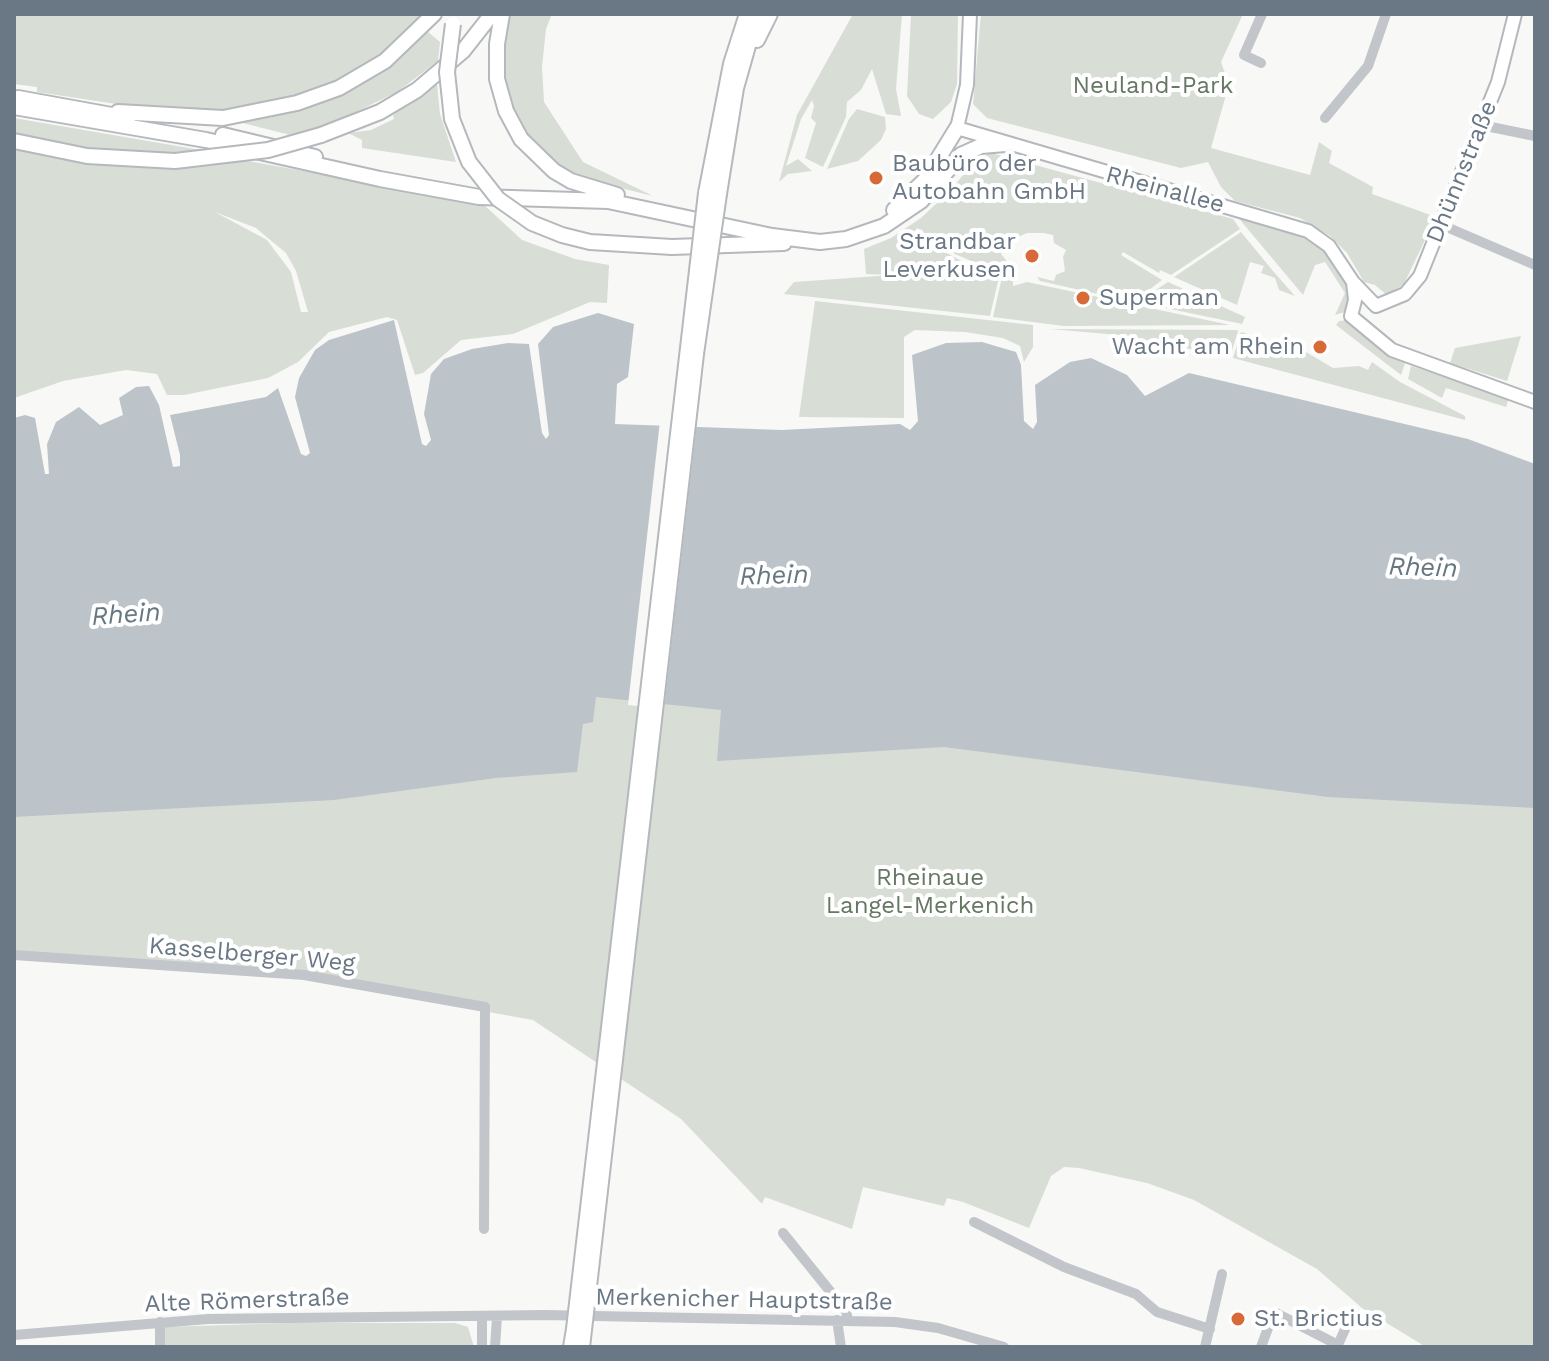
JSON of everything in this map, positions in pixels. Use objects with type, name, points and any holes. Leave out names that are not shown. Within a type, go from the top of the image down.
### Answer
[{"type":"highway","points":[[98,111],[223,118],[297,103],[339,88],[372,69],[414,36],[434,14]]},
{"type":"highway","points":[[14,141],[87,156],[175,161],[268,150],[321,135],[380,112],[417,90],[453,61],[492,14]]},
{"type":"highway","points":[[502,14],[497,44],[497,79],[506,111],[521,139],[542,162],[571,181],[629,199]]},
{"type":"highway","points":[[582,1347],[579,1330],[712,194],[731,64],[747,14]]},
{"type":"highway","points":[[712,194],[736,88],[757,14]]},
{"type":"highway","points":[[736,88],[770,14]]},
{"type":"highway","points":[[454,19],[447,72],[452,119],[469,162],[498,199],[532,223],[590,242],[672,247],[846,239],[884,226],[921,201],[954,151],[957,128]]},
{"type":"highway","points":[[14,98],[98,111],[296,150],[358,171],[471,191],[587,192],[776,232],[821,237],[868,225],[904,202],[931,172],[957,128]]},
{"type":"highway","points":[[14,107],[206,140],[380,179],[479,197],[608,201],[772,236],[820,242]]},
{"type":"highway","points":[[934,183],[967,152],[1005,144]]},
{"type":"highway","points":[[571,1347],[579,1330]]},
{"type":"main road","points":[[957,128],[968,71],[970,14]]},
{"type":"main road","name":"Dhünnstraße","points":[[1366,301],[1398,298],[1417,282],[1498,82],[1515,14]]},
{"type":"main road","name":"Rheinallee","points":[[957,128],[1286,222],[1329,246],[1366,301],[1368,322],[1379,338],[1409,359],[1535,402]]},
{"type":"main road","name":"Rheinallee","points":[[1366,301],[1351,316],[1368,322]]},
{"type":"street","points":[[1261,63],[1244,55],[1262,14]]},
{"type":"street","points":[[1325,118],[1368,66],[1386,14]]},
{"type":"street","points":[[1481,125],[1535,136]]},
{"type":"street","points":[[1442,225],[1535,265]]},
{"type":"street","name":"Kasselberger Weg","points":[[14,955],[304,975],[485,1007],[484,1229]]},
{"type":"street","points":[[974,1222],[1064,1267],[1136,1294],[1157,1312],[1210,1329]]},
{"type":"street","points":[[783,1233],[846,1311],[841,1347]]},
{"type":"street","points":[[1205,1347],[1222,1274]]},
{"type":"street","points":[[1261,1347],[1274,1312],[1338,1346],[1351,1316]]},
{"type":"street","name":"Alte Römerstraße","points":[[14,1335],[160,1322],[265,1317],[482,1317]]},
{"type":"street","points":[[482,1317],[482,1347]]},
{"type":"street","name":"Merkenicher Hauptstraße","points":[[482,1317],[895,1322],[1004,1347]]},
{"type":"street","points":[[495,1347],[497,1317]]},
{"type":"street","points":[[160,1322],[160,1347]]},
{"type":"green space","points":[[14,14],[427,14],[378,59],[313,93],[233,109],[195,110],[116,104],[37,92],[37,87],[14,84]]},
{"type":"green space","points":[[510,14],[552,14],[546,29],[542,67],[544,102],[583,162],[653,196],[581,178],[554,163],[534,145],[512,111],[502,79],[502,49]]},
{"type":"green space","points":[[853,14],[902,14],[896,89],[901,116],[886,114],[872,69],[861,90],[847,102],[846,117],[823,167],[805,158],[816,123],[811,118],[812,100],[801,119],[786,166],[798,159],[812,171],[788,174],[779,182],[797,115]]},
{"type":"green space","points":[[911,14],[958,14],[957,84],[951,102],[933,119],[919,114],[907,96]]},
{"type":"green space","name":"Neuland-Park","points":[[981,14],[1243,14],[1221,62],[1229,84],[1211,148],[1310,175],[1319,142],[1332,151],[1329,163],[1373,187],[1372,194],[1436,217],[1404,284],[1387,295],[1375,285],[1364,282],[1347,253],[1330,236],[1300,218],[1235,201],[1221,187],[1208,162],[1181,168],[987,118],[973,104]]},
{"type":"green space","points":[[428,32],[440,42],[438,61],[397,92],[325,127],[294,136],[231,120],[270,114],[406,49]]},
{"type":"green space","points":[[437,84],[440,114],[456,162],[362,148],[362,140],[348,133],[371,130],[394,119],[393,115]]},
{"type":"green space","points":[[857,109],[885,117],[886,129],[881,140],[858,161],[827,169],[849,119]]},
{"type":"green space","points":[[14,118],[212,152],[111,154],[14,136]]},
{"type":"green space","points":[[14,148],[77,162],[135,167],[174,168],[248,161],[482,203],[522,240],[575,259],[609,265],[607,303],[590,302],[513,334],[461,340],[423,373],[415,375],[397,320],[387,317],[329,332],[298,362],[268,378],[184,395],[167,395],[157,374],[126,370],[63,381],[14,398]],"holes":[[[215,212],[256,228],[286,253],[296,271],[308,312],[301,312],[291,272],[267,240]]]},
{"type":"green space","points":[[991,153],[1233,219],[1240,229],[1171,275],[1160,270],[1159,273],[1123,252],[1121,255],[1162,280],[1133,302],[1040,281],[1037,277],[1054,281],[1056,275],[1065,271],[1063,257],[1066,250],[1054,243],[1053,235],[1044,233],[1027,233],[1004,243],[1001,254],[1011,266],[996,263],[994,271],[955,254],[917,228],[913,234],[917,237],[978,270],[950,277],[866,274],[864,249],[891,238],[921,218],[950,191],[977,158]]},
{"type":"green space","points":[[1236,215],[1304,234],[1328,251],[1352,293],[1348,311],[1335,315],[1345,293],[1325,262],[1315,265],[1303,295]]},
{"type":"green space","points":[[1241,232],[1295,296],[1279,290],[1275,278],[1261,273],[1264,266],[1250,262],[1237,305],[1174,277]]},
{"type":"green space","points":[[988,272],[999,277],[990,316],[784,294],[794,282],[892,275],[953,279]]},
{"type":"green space","points":[[1002,277],[1013,280],[1013,286],[1027,282],[1230,325],[1064,326],[993,317]]},
{"type":"green space","points":[[1168,282],[1245,317],[1242,324],[1137,302]]},
{"type":"green space","points":[[815,301],[1033,325],[1033,347],[1024,362],[1020,346],[1003,338],[965,332],[915,330],[904,337],[904,418],[799,417]]},
{"type":"green space","points":[[1351,320],[1405,363],[1401,375],[1336,325],[1339,321]]},
{"type":"green space","points":[[1050,329],[1238,331],[1230,357],[1119,335]]},
{"type":"green space","points":[[1241,332],[1306,352],[1333,368],[1359,366],[1368,370],[1372,362],[1400,382],[1465,416],[1465,420],[1233,358]]},
{"type":"green space","points":[[1521,336],[1507,381],[1450,363],[1455,348]]},
{"type":"green space","points":[[1411,366],[1509,398],[1506,407],[1446,388],[1442,398],[1408,379]]},
{"type":"green space","name":"Rheinaue Langel-Merkenich","points":[[14,637],[1535,658],[1535,1347],[1426,1347],[1362,1308],[1317,1269],[1194,1200],[1147,1183],[1079,1168],[1064,1167],[1051,1176],[1029,1228],[947,1198],[944,1206],[863,1187],[852,1229],[765,1197],[762,1204],[681,1119],[533,1020],[303,979],[14,952]]},
{"type":"green space","points":[[455,1323],[468,1327],[474,1347],[164,1347],[164,1327]]},
{"type":"water","name":"Rhein","points":[[598,313],[634,324],[628,377],[617,384],[615,424],[782,430],[900,424],[910,430],[918,421],[912,355],[946,343],[982,342],[1016,352],[1021,365],[1024,421],[1033,429],[1037,422],[1035,385],[1070,362],[1091,358],[1127,375],[1145,396],[1189,373],[1468,439],[1535,464],[1535,808],[1328,797],[944,747],[717,761],[721,710],[596,697],[593,722],[583,724],[577,772],[496,778],[334,800],[14,817],[14,418],[25,415],[35,418],[45,474],[49,474],[47,444],[56,422],[79,407],[100,425],[123,415],[119,398],[136,387],[149,386],[159,405],[173,467],[180,466],[180,455],[170,415],[266,397],[278,388],[301,454],[306,456],[310,453],[295,397],[299,378],[315,350],[329,340],[394,320],[422,444],[426,446],[431,440],[424,414],[431,374],[444,359],[472,349],[508,343],[529,344],[542,433],[546,439],[549,435],[538,344],[553,327]]},
{"type":"pier","points":[[660,421],[697,422],[664,709],[628,705]]},
{"type":"place","name":"Baubüro der Autobahn GmbH","points":[[876,178]]},
{"type":"place","name":"Strandbar Leverkusen","points":[[1032,256]]},
{"type":"place","name":"Superman","points":[[1083,298]]},
{"type":"place","name":"Wacht am Rhein","points":[[1320,347]]},
{"type":"place","name":"St. Brictius","points":[[1238,1319]]}]
